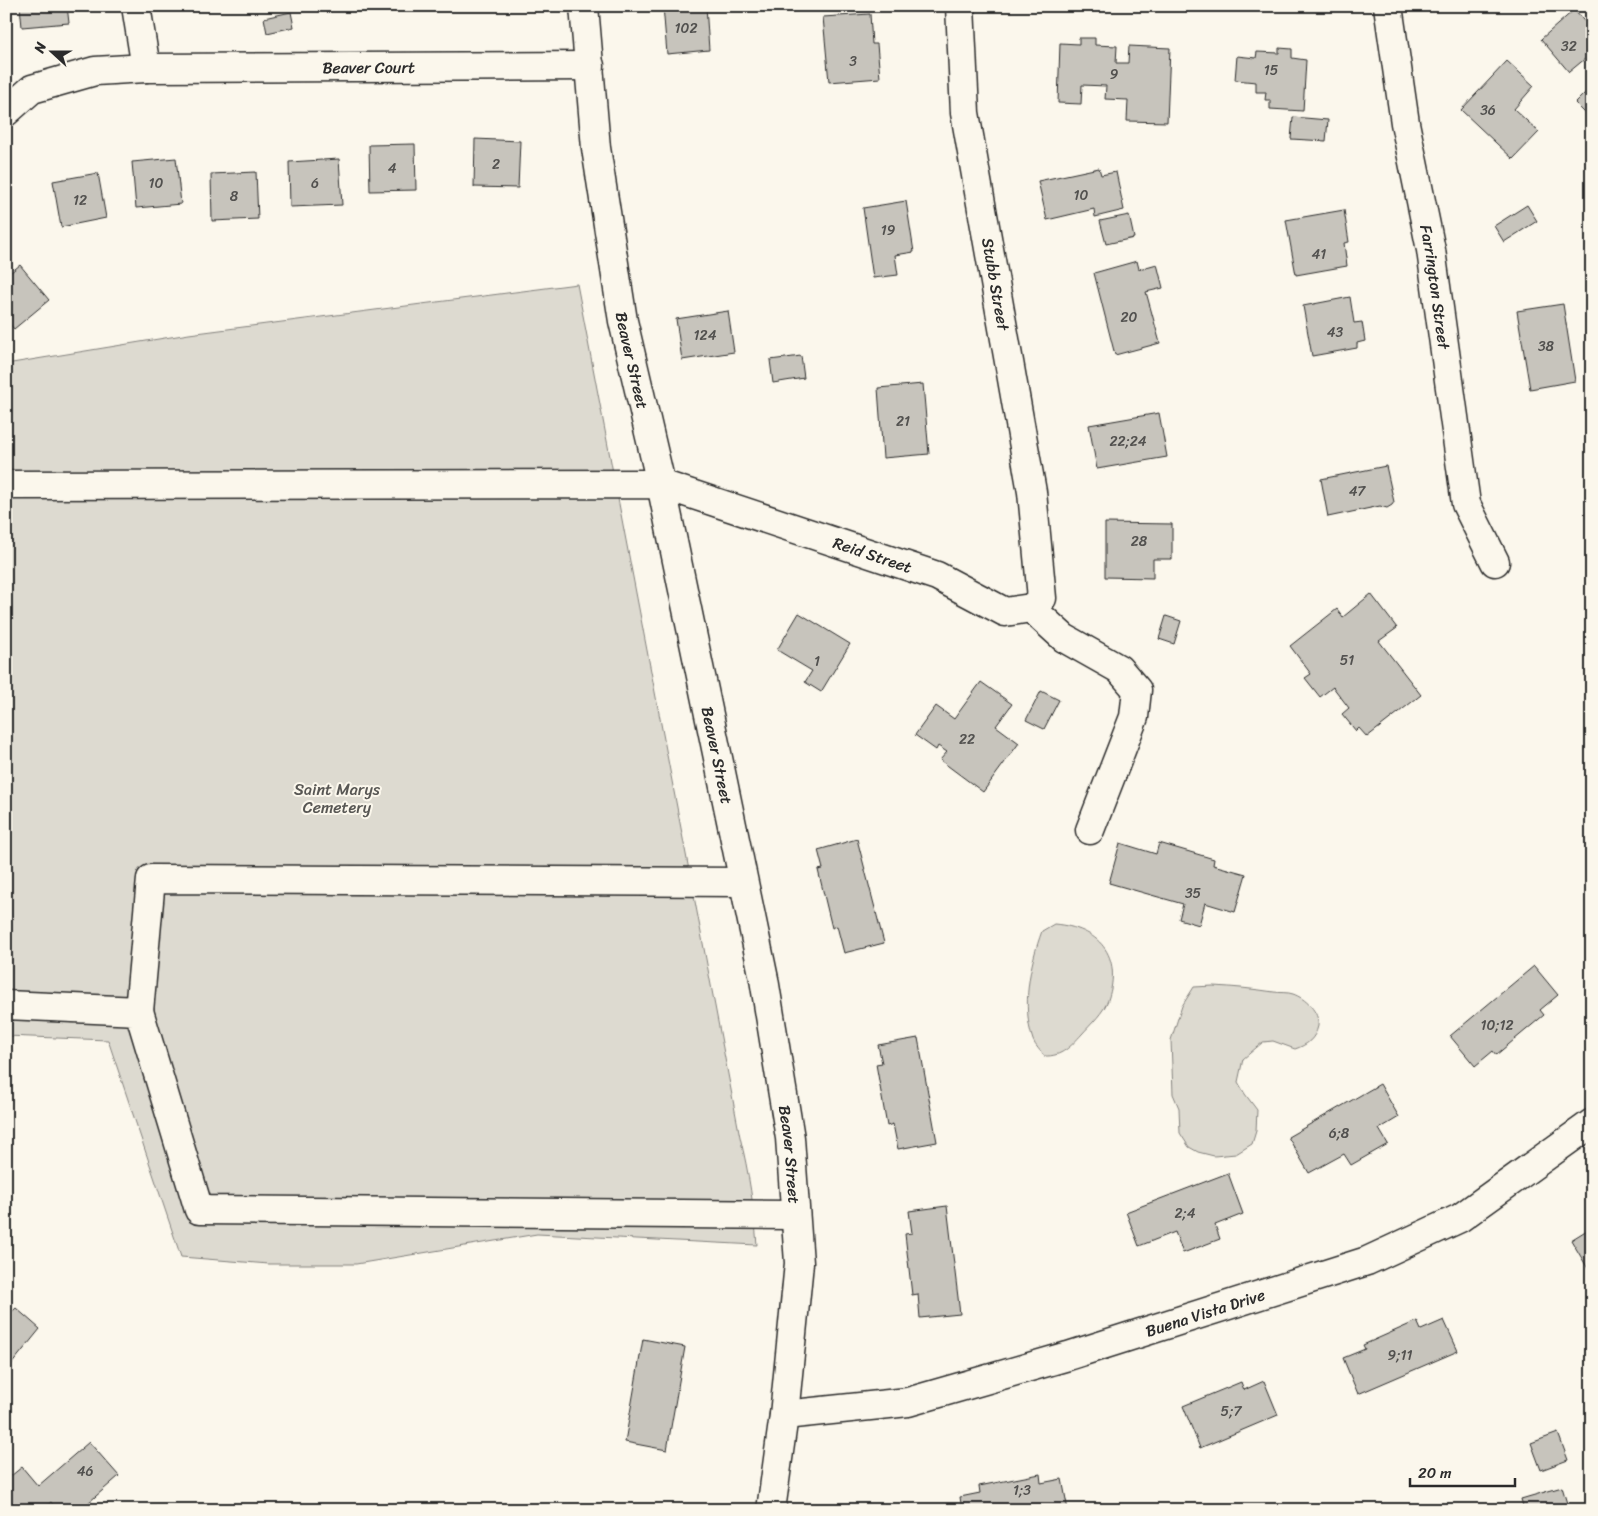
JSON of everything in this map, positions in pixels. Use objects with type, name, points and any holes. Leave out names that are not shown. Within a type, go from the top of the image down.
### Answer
[{"type":"street","points":[[136,6],[146,68]]},
{"type":"street","name":"Beaver Street","points":[[584,6],[596,148],[623,321],[661,484],[764,979],[790,1138],[799,1263],[784,1415],[772,1510]]},
{"type":"street","name":"Stubb Street","points":[[960,6],[966,113],[1032,492],[1042,598],[1031,608]]},
{"type":"street","name":"Farrington Street","points":[[1388,6],[1405,123],[1431,250],[1466,504],[1495,562]]},
{"type":"street","name":"Beaver Court","points":[[6,112],[32,89],[95,71],[146,68],[590,66]]},
{"type":"street","name":"Reid Street","points":[[6,485],[661,484],[937,576],[1005,612],[1031,608]]},
{"type":"street","points":[[1031,608],[1064,638],[1120,670],[1137,690],[1134,717],[1090,830]]},
{"type":"street","points":[[743,882],[150,879],[138,1011],[199,1210],[795,1215]]},
{"type":"street","points":[[6,1005],[138,1011]]},
{"type":"street","name":"Buena Vista Drive","points":[[784,1415],[908,1402],[1068,1356],[1366,1260],[1460,1218],[1592,1123]]},
{"type":"green space","name":"Saint Marys Cemetery","points":[[577,284],[749,1177],[757,1245],[537,1234],[356,1264],[269,1264],[181,1257],[108,1040],[6,1036],[6,364],[189,334]]},
{"type":"green space","points":[[1054,924],[1084,931],[1104,947],[1112,970],[1112,984],[1108,1000],[1097,1018],[1061,1053],[1044,1056],[1035,1044],[1029,1027],[1028,985],[1042,931]]},
{"type":"green space","points":[[1213,986],[1293,994],[1311,1006],[1318,1021],[1315,1035],[1303,1046],[1295,1049],[1273,1041],[1263,1042],[1243,1059],[1238,1082],[1257,1110],[1256,1131],[1252,1144],[1236,1154],[1214,1156],[1198,1152],[1189,1147],[1180,1133],[1179,1108],[1173,1094],[1171,1040],[1182,1006],[1194,987]]},
{"type":"building","points":[[20,6],[67,6],[69,23],[22,27]]},
{"type":"building","points":[[663,6],[706,6],[709,50],[667,54]]},
{"type":"building","points":[[1574,10],[1592,30],[1592,53],[1569,72],[1541,39]]},
{"type":"building","points":[[291,12],[294,27],[267,33],[264,18]]},
{"type":"building","points":[[870,14],[872,44],[877,44],[880,78],[829,82],[823,17]]},
{"type":"building","points":[[1079,38],[1095,38],[1095,45],[1117,46],[1116,63],[1128,63],[1129,46],[1170,48],[1167,122],[1127,121],[1128,100],[1105,99],[1106,86],[1082,85],[1081,104],[1058,103],[1060,43],[1079,44]]},
{"type":"building","points":[[1279,48],[1292,49],[1292,58],[1306,60],[1303,111],[1270,109],[1270,100],[1265,100],[1266,92],[1256,92],[1256,82],[1235,80],[1237,56],[1256,58],[1257,52],[1279,53]]},
{"type":"building","points":[[1507,61],[1534,86],[1514,109],[1539,132],[1513,159],[1461,110]]},
{"type":"building","points":[[1592,86],[1592,120],[1575,103]]},
{"type":"building","points":[[1293,117],[1328,120],[1326,141],[1291,139]]},
{"type":"building","points":[[475,139],[520,141],[518,188],[474,187]]},
{"type":"building","points":[[415,144],[416,190],[370,191],[369,145]]},
{"type":"building","points":[[176,158],[181,204],[136,208],[132,162]]},
{"type":"building","points":[[339,159],[342,205],[290,207],[289,162]]},
{"type":"building","points":[[1099,168],[1101,175],[1116,172],[1124,210],[1095,217],[1094,209],[1047,220],[1038,181]]},
{"type":"building","points":[[256,172],[258,219],[212,221],[211,174]]},
{"type":"building","points":[[98,173],[106,218],[61,227],[53,181]]},
{"type":"building","points":[[906,201],[914,252],[895,255],[898,275],[873,278],[863,208]]},
{"type":"building","points":[[1527,205],[1537,221],[1504,242],[1494,226]]},
{"type":"building","points":[[1344,210],[1349,242],[1344,243],[1347,266],[1296,275],[1286,220]]},
{"type":"building","points":[[1129,215],[1134,238],[1106,244],[1100,221]]},
{"type":"building","points":[[1137,261],[1139,269],[1157,264],[1163,288],[1146,292],[1160,343],[1115,355],[1094,273]]},
{"type":"building","points":[[20,265],[49,300],[14,329],[6,320],[6,276]]},
{"type":"building","points":[[1350,297],[1354,323],[1362,322],[1365,341],[1357,343],[1357,348],[1312,356],[1303,306]]},
{"type":"building","points":[[1563,304],[1575,381],[1530,389],[1517,311]]},
{"type":"building","points":[[728,311],[734,352],[682,360],[676,319]]},
{"type":"building","points":[[801,356],[804,378],[773,383],[770,360]]},
{"type":"building","points":[[923,384],[929,454],[883,458],[878,388]]},
{"type":"building","points":[[1159,413],[1167,457],[1097,469],[1089,425]]},
{"type":"building","points":[[1386,466],[1394,502],[1392,505],[1387,508],[1380,506],[1328,517],[1321,479]]},
{"type":"building","points":[[1105,523],[1172,524],[1172,559],[1153,559],[1153,578],[1105,577]]},
{"type":"building","points":[[1371,594],[1397,628],[1379,641],[1421,695],[1367,737],[1359,728],[1356,731],[1342,714],[1349,708],[1333,687],[1320,697],[1305,678],[1311,674],[1290,646],[1337,609],[1343,617]]},
{"type":"building","points":[[799,613],[850,644],[821,692],[805,682],[812,671],[777,650]]},
{"type":"building","points":[[1166,616],[1181,621],[1174,644],[1159,639]]},
{"type":"building","points":[[981,682],[1012,704],[996,726],[1019,743],[983,792],[940,760],[947,752],[938,746],[936,750],[915,735],[936,706],[954,719]]},
{"type":"building","points":[[1041,691],[1059,700],[1044,729],[1026,720]]},
{"type":"building","points":[[857,839],[884,943],[844,953],[837,926],[832,928],[818,870],[823,869],[818,850]]},
{"type":"building","points":[[1120,843],[1156,854],[1159,843],[1214,859],[1213,865],[1246,874],[1235,912],[1205,903],[1199,925],[1179,919],[1183,904],[1109,883]]},
{"type":"building","points":[[1534,966],[1558,995],[1540,1010],[1544,1015],[1496,1055],[1493,1051],[1475,1066],[1450,1036]]},
{"type":"building","points":[[918,1038],[937,1142],[898,1149],[893,1124],[887,1126],[876,1064],[882,1063],[878,1045]]},
{"type":"building","points":[[1380,1084],[1399,1117],[1379,1129],[1388,1144],[1351,1165],[1344,1154],[1309,1173],[1288,1137]]},
{"type":"building","points":[[1228,1173],[1243,1214],[1215,1225],[1220,1239],[1183,1253],[1175,1232],[1139,1246],[1126,1212]]},
{"type":"building","points":[[947,1206],[960,1314],[920,1318],[918,1294],[912,1295],[905,1234],[912,1233],[909,1211]]},
{"type":"building","points":[[1592,1218],[1592,1227],[1588,1221]]},
{"type":"building","points":[[1592,1227],[1592,1271],[1590,1272],[1571,1240]]},
{"type":"building","points":[[16,1308],[40,1329],[6,1371],[6,1317]]},
{"type":"building","points":[[1444,1320],[1458,1351],[1358,1394],[1343,1358],[1365,1349],[1363,1345],[1417,1321],[1421,1330]]},
{"type":"building","points":[[643,1339],[685,1347],[667,1450],[625,1442]]},
{"type":"building","points":[[1264,1381],[1278,1415],[1200,1448],[1183,1406],[1241,1382],[1244,1390]]},
{"type":"building","points":[[1558,1433],[1568,1460],[1541,1470],[1531,1443]]},
{"type":"building","points":[[89,1442],[119,1476],[80,1510],[57,1510],[51,1502],[42,1510],[6,1510],[6,1480],[22,1467],[38,1486]]},
{"type":"building","points":[[1040,1474],[1041,1483],[1062,1479],[1068,1510],[962,1510],[960,1497],[980,1493],[979,1486]]},
{"type":"building","points":[[1562,1487],[1569,1510],[1524,1510],[1521,1499]]}]
